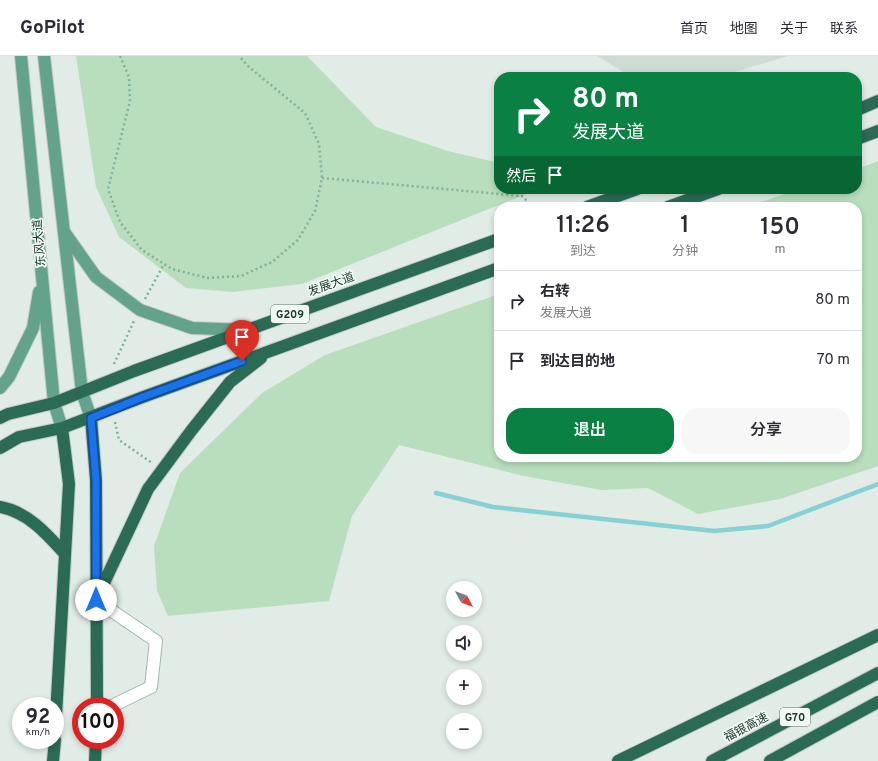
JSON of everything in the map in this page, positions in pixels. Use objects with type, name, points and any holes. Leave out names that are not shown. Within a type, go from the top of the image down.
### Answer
[{"type":"highway","points":[[862,108],[878,101]]},
{"type":"highway","points":[[862,137],[878,131]]},
{"type":"highway","points":[[601,202],[623,194]]},
{"type":"highway","points":[[682,202],[704,194]]},
{"type":"highway","name":"发展大道","points":[[82,392],[494,240]]},
{"type":"highway","name":"G209","points":[[0,448],[19,437],[62,428],[91,418],[143,397],[494,270]]},
{"type":"highway","points":[[96,600],[148,489],[230,382],[271,350]]},
{"type":"highway","name":"G209","points":[[0,418],[8,414],[54,403],[82,392]]},
{"type":"highway","points":[[91,418],[96,480],[97,697]]},
{"type":"highway","points":[[57,697],[68,484],[62,428]]},
{"type":"highway","points":[[0,507],[9,509],[41,527],[65,554]]},
{"type":"highway","points":[[618,761],[878,635]]},
{"type":"highway","name":"福银高速","points":[[712,761],[878,673]]},
{"type":"highway","name":"G70","points":[[770,761],[878,702]]},
{"type":"highway","points":[[54,761],[55,749]]},
{"type":"highway","points":[[96,749],[96,761]]},
{"type":"main road","name":"东风大道","points":[[21,56],[54,403],[62,428]]},
{"type":"main road","points":[[44,56],[82,392],[91,418]]},
{"type":"main road","points":[[64,232],[96,277],[140,310],[192,328],[247,330]]},
{"type":"main road","points":[[0,388],[9,377],[33,328],[42,275]]},
{"type":"lane","points":[[96,600],[156,641],[151,687],[124,700]]},
{"type":"path","points":[[120,56],[129,77],[130,101],[108,189],[120,222],[142,250],[172,270],[207,278],[240,276],[272,262],[298,240],[315,211],[322,178],[319,144],[305,113],[249,67],[239,56]]},
{"type":"path","points":[[322,178],[494,193]]},
{"type":"path","points":[[500,194],[522,196],[528,202]]},
{"type":"shaded area","points":[[597,56],[788,56],[735,72],[624,72]]},
{"type":"green space","points":[[76,56],[307,56],[376,127],[448,151],[494,162],[494,194],[527,194],[507,202],[494,202],[494,207],[302,284],[233,292],[186,288],[119,237],[96,187]]},
{"type":"green space","points":[[878,161],[878,466],[780,499],[698,514],[648,488],[601,490],[524,476],[399,445],[352,516],[329,601],[168,616],[157,591],[154,546],[180,473],[262,393],[325,355],[494,296],[494,462],[862,462],[862,202],[761,202],[785,194],[862,194],[862,167]]},
{"type":"waterway","points":[[436,493],[493,507],[714,531],[768,526],[878,484]]},
{"type":"route","points":[[96,600],[96,480],[91,418],[143,397],[242,361]]}]
